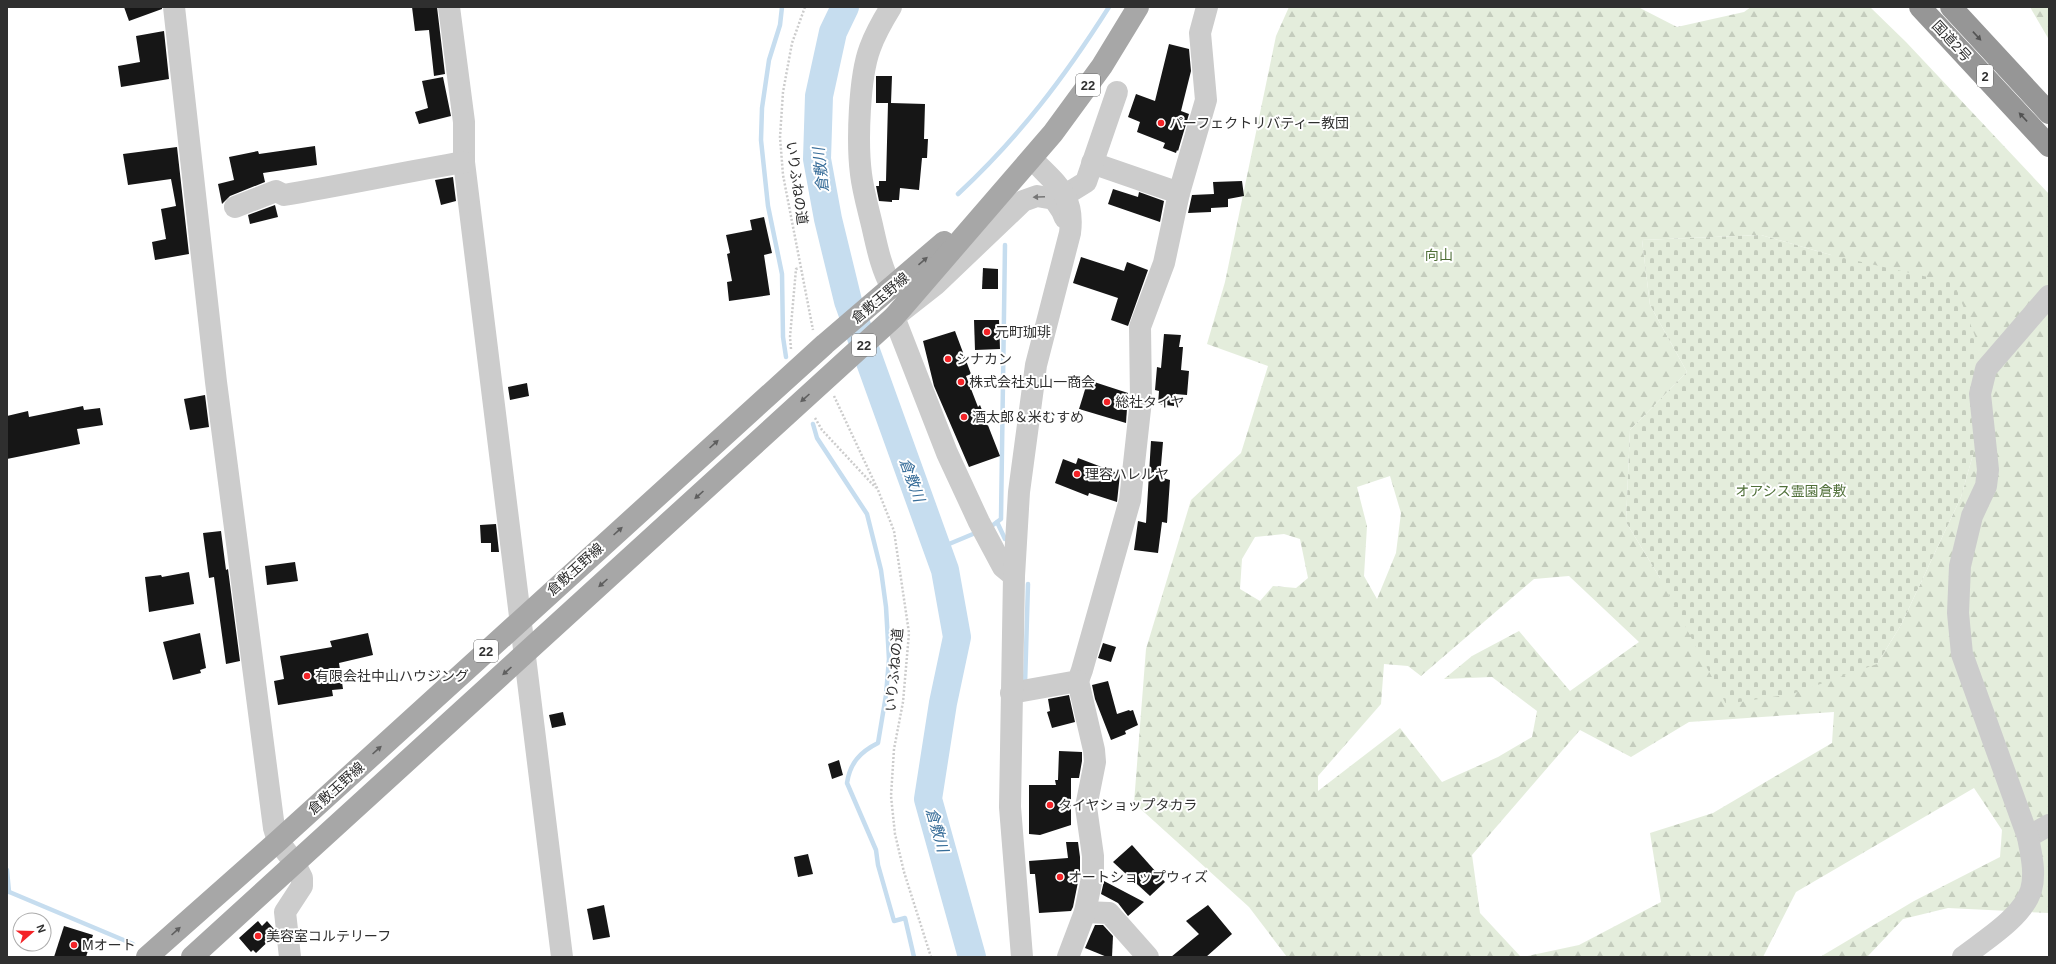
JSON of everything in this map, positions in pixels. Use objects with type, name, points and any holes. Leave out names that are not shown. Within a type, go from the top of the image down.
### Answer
[{"type":"highway","name":"国道2号","points":[[1920,7],[2049,146]]},
{"type":"highway","name":"国道2号","points":[[1951,7],[2049,113]]},
{"type":"main road","name":"倉敷玉野線","points":[[192,957],[294,862],[526,654],[894,317],[1032,159],[1102,66],[1138,7]]},
{"type":"main road","name":"倉敷玉野線","points":[[147,957],[278,841],[521,618],[819,339],[887,292],[1008,187]]},
{"type":"street","points":[[174,7],[216,382],[274,828],[278,841],[294,862],[302,878],[302,886],[285,912],[290,957]]},
{"type":"street","points":[[449,7],[464,122],[464,162],[526,654],[562,957]]},
{"type":"street","points":[[887,292],[862,182],[860,146],[861,107],[865,71],[870,48],[891,7]]},
{"type":"street","points":[[1068,957],[1085,912],[1093,873],[1093,856],[1086,807],[1095,762],[1094,750],[1078,681],[1130,500],[1141,400],[1140,327],[1164,263],[1179,193],[1206,100],[1200,33],[1207,7]]},
{"type":"street","points":[[1065,195],[1086,182],[1117,92]]},
{"type":"street","points":[[1022,957],[1010,807],[1014,576],[1019,492],[1036,366],[1070,233],[1072,219],[1070,206],[1059,186],[1032,159]]},
{"type":"street","points":[[235,208],[276,191],[284,195],[346,184],[367,178],[464,162]]},
{"type":"street","points":[[1092,163],[1179,193]]},
{"type":"street","points":[[1014,576],[1003,567],[969,501],[947,452],[894,317],[936,284],[1023,201],[1037,196],[1054,199],[1062,210],[1070,233]]},
{"type":"street","points":[[1964,957],[2018,913],[2031,890],[2033,868],[2028,837],[1962,654],[1958,613],[1960,566],[1972,516],[1986,486],[1988,470],[1980,394],[1986,369],[2046,299]]},
{"type":"street","points":[[1011,693],[1078,681]]},
{"type":"street","points":[[2028,837],[2049,825]]},
{"type":"street","points":[[1085,912],[1109,913],[1148,957]]},
{"type":"path","name":"いりふねの道","points":[[805,7],[792,43],[784,92],[780,138],[783,175],[799,268],[819,339]]},
{"type":"path","points":[[791,349],[790,337],[796,270],[799,268]]},
{"type":"path","name":"いりふねの道","points":[[832,393],[878,490],[894,531],[909,634],[903,702],[894,749],[891,796],[895,834],[904,872],[931,957]]},
{"type":"path","points":[[815,418],[822,430],[878,490]]},
{"type":"green space","name":"向山","points":[[1289,7],[1638,7],[1677,27],[1744,12],[1751,7],[1870,7],[1906,42],[2049,194],[2049,913],[1948,908],[1903,919],[1867,957],[1820,957],[1914,901],[2000,857],[2002,830],[1974,788],[1796,892],[1763,957],[1523,957],[1579,945],[1661,902],[1650,833],[1713,813],[1832,743],[1834,712],[1689,722],[1631,757],[1580,730],[1472,855],[1480,913],[1521,957],[1287,957],[1249,907],[1134,803],[1146,649],[1191,500],[1241,453],[1268,366],[1207,344],[1225,282],[1276,36]],"holes":[[[1761,235],[1831,255],[1974,451],[1961,497],[1901,625],[1877,664],[1660,578],[1626,522],[1630,430],[1687,372],[1650,305],[1642,240]],[[1390,476],[1401,513],[1396,553],[1377,599],[1364,576],[1367,526],[1357,487]],[[1284,534],[1300,539],[1308,578],[1296,588],[1273,586],[1260,601],[1240,589],[1242,559],[1255,537]],[[1569,576],[1639,642],[1570,691],[1519,631],[1472,656],[1444,679],[1492,677],[1537,711],[1532,737],[1498,757],[1442,782],[1400,728],[1318,791],[1318,776],[1381,704],[1384,664],[1408,666],[1421,676],[1534,579]]]},
{"type":"green space","points":[[2030,7],[2049,7],[2049,40],[2048,38]]},
{"type":"green space","name":"オアシス霊園倉敷","points":[[1761,235],[1831,255],[1954,283],[1977,341],[1980,394],[1974,451],[1961,497],[1901,625],[1877,664],[1792,694],[1726,704],[1660,578],[1626,522],[1630,430],[1687,372],[1650,305],[1642,240]]},
{"type":"building","points":[[124,7],[162,7],[162,9],[129,21]]},
{"type":"building","points":[[412,7],[437,7],[445,74],[434,76],[429,30],[415,31]]},
{"type":"building","points":[[164,31],[169,79],[121,87],[118,66],[140,62],[136,36]]},
{"type":"building","points":[[1169,44],[1189,49],[1191,71],[1181,111],[1189,114],[1178,151],[1177,150],[1176,153],[1163,148],[1165,143],[1137,132],[1140,122],[1128,117],[1136,94],[1155,101]]},
{"type":"building","points":[[876,76],[892,76],[891,103],[925,104],[924,139],[928,139],[927,158],[922,158],[919,190],[900,188],[899,200],[892,200],[892,202],[879,201],[876,186],[879,186],[879,181],[886,181],[888,103],[876,103]]},
{"type":"building","points":[[443,77],[451,116],[419,124],[415,112],[428,108],[422,81]]},
{"type":"building","points":[[315,146],[317,165],[263,173],[265,182],[230,196],[222,204],[218,184],[234,180],[229,157],[258,151],[259,154]]},
{"type":"building","points":[[177,147],[189,254],[155,260],[152,242],[166,239],[161,209],[176,206],[171,179],[128,185],[123,154]]},
{"type":"building","points":[[453,177],[456,201],[441,205],[435,180]]},
{"type":"building","points":[[1242,181],[1244,196],[1228,199],[1228,207],[1211,208],[1211,212],[1188,213],[1192,195],[1214,194],[1213,182]]},
{"type":"building","points":[[1113,189],[1138,197],[1139,192],[1164,201],[1160,222],[1108,204]]},
{"type":"building","points":[[275,205],[278,217],[250,224],[248,215]]},
{"type":"building","points":[[764,217],[772,253],[764,255],[770,295],[729,301],[727,282],[732,281],[727,254],[730,253],[726,235],[752,230],[750,220]]},
{"type":"building","points":[[1081,257],[1124,271],[1127,262],[1148,270],[1128,326],[1111,320],[1118,298],[1073,283]]},
{"type":"building","points":[[983,268],[998,269],[998,289],[982,289]]},
{"type":"building","name":"元町珈琲","points":[[974,320],[999,320],[1000,349],[975,350]]},
{"type":"building","points":[[955,331],[971,374],[966,376],[978,407],[980,405],[1000,456],[969,467],[934,386],[923,341]]},
{"type":"building","points":[[1164,334],[1181,335],[1179,347],[1183,347],[1181,370],[1189,371],[1187,395],[1175,394],[1174,406],[1158,404],[1159,391],[1155,390],[1157,367],[1161,368]]},
{"type":"building","name":"総社タイヤ","points":[[1088,380],[1128,393],[1126,423],[1079,409]]},
{"type":"building","points":[[527,383],[529,396],[510,400],[508,387]]},
{"type":"building","points":[[205,395],[209,427],[190,430],[184,399]]},
{"type":"building","points":[[83,406],[84,410],[100,408],[103,425],[77,429],[80,444],[7,459],[7,416],[28,411],[29,417]]},
{"type":"building","points":[[1151,441],[1163,442],[1160,477],[1170,480],[1167,523],[1162,522],[1158,553],[1134,550],[1138,521],[1146,523]]},
{"type":"building","points":[[1078,458],[1120,474],[1117,502],[1089,493],[1088,496],[1055,483],[1063,459],[1076,464]]},
{"type":"building","points":[[496,524],[499,552],[491,552],[491,543],[481,543],[480,525]]},
{"type":"building","points":[[221,531],[226,570],[228,569],[240,661],[226,664],[214,577],[209,578],[203,533]]},
{"type":"building","points":[[295,562],[298,581],[267,585],[265,566]]},
{"type":"building","points":[[189,572],[194,604],[149,612],[145,577],[161,575],[162,577]]},
{"type":"building","points":[[200,633],[206,668],[200,670],[201,673],[173,680],[163,642]]},
{"type":"building","name":"有限会社中山ハウジング","points":[[368,633],[373,655],[339,663],[343,689],[332,690],[333,696],[278,705],[274,681],[284,679],[280,656],[332,647],[330,641]]},
{"type":"building","points":[[1103,643],[1116,647],[1111,662],[1098,658]]},
{"type":"building","points":[[1108,681],[1117,714],[1133,710],[1138,725],[1125,731],[1126,734],[1111,740],[1095,699],[1092,685]]},
{"type":"building","points":[[1069,695],[1075,722],[1052,728],[1047,712],[1050,711],[1048,699]]},
{"type":"building","points":[[563,712],[566,725],[552,728],[549,715]]},
{"type":"building","name":"タイヤショップタカラ","points":[[1059,751],[1082,752],[1079,778],[1071,778],[1071,825],[1040,835],[1029,834],[1029,785],[1056,785],[1055,780],[1058,780]]},
{"type":"building","points":[[839,760],[843,775],[832,779],[828,764]]},
{"type":"building","name":"オートショップウィズ","points":[[1066,842],[1078,842],[1080,857],[1080,872],[1073,907],[1071,911],[1039,913],[1035,874],[1030,874],[1029,861],[1068,858]]},
{"type":"building","points":[[1132,845],[1165,882],[1150,896],[1113,862]]},
{"type":"building","points":[[808,854],[813,874],[798,877],[794,857]]},
{"type":"building","points":[[1104,881],[1144,902],[1128,916],[1118,903],[1101,894]]},
{"type":"building","points":[[604,905],[610,937],[593,940],[587,909]]},
{"type":"building","points":[[1208,905],[1232,934],[1206,957],[1171,957],[1199,934],[1186,921]]},
{"type":"building","name":"美容室コルテリーフ","points":[[258,921],[262,926],[267,921],[274,929],[275,935],[256,953],[253,950],[251,952],[239,938]]},
{"type":"building","points":[[1095,925],[1103,925],[1113,936],[1112,957],[1107,957],[1085,948]]},
{"type":"building","name":"Mオート","points":[[64,926],[93,935],[86,957],[54,957]]},
{"type":"waterway","points":[[782,7],[780,25],[769,60],[762,108],[761,140],[768,206],[782,274],[783,337],[786,357]]},
{"type":"waterway","name":"倉敷川","points":[[845,7],[833,32],[819,96],[817,159],[828,219],[848,301],[945,570],[957,637],[943,703],[928,799],[972,957]]},
{"type":"waterway","points":[[958,194],[1001,150],[1040,105],[1075,58],[1109,7]]},
{"type":"waterway","points":[[993,525],[1001,519],[1005,245]]},
{"type":"waterway","points":[[813,424],[817,438],[867,514],[881,570],[886,607],[889,659],[886,695],[878,743],[861,754],[853,764],[847,783],[876,850],[878,865],[894,921],[905,918],[914,957]]},
{"type":"waterway","points":[[997,522],[1005,539]]},
{"type":"waterway","points":[[937,549],[973,534]]},
{"type":"waterway","points":[[1025,685],[1028,584]]},
{"type":"waterway","points":[[7,870],[9,892]]},
{"type":"waterway","points":[[7,891],[133,944]]},
{"type":"place","name":"パーフェクトリバティー教団","points":[[1161,123]]},
{"type":"place","name":"元町珈琲","points":[[987,332]]},
{"type":"place","name":"シナカン","points":[[948,359]]},
{"type":"place","name":"株式会社丸山一商会","points":[[961,382]]},
{"type":"place","name":"総社タイヤ","points":[[1107,402]]},
{"type":"place","name":"酒太郎＆米むすめ","points":[[964,417]]},
{"type":"place","name":"理容ハレルヤ","points":[[1077,474]]},
{"type":"place","name":"有限会社中山ハウジング","points":[[307,676]]},
{"type":"place","name":"タイヤショップタカラ","points":[[1050,805]]},
{"type":"place","name":"オートショップウィズ","points":[[1060,877]]},
{"type":"place","name":"美容室コルテリーフ","points":[[258,936]]},
{"type":"place","name":"Mオート","points":[[74,945]]}]
